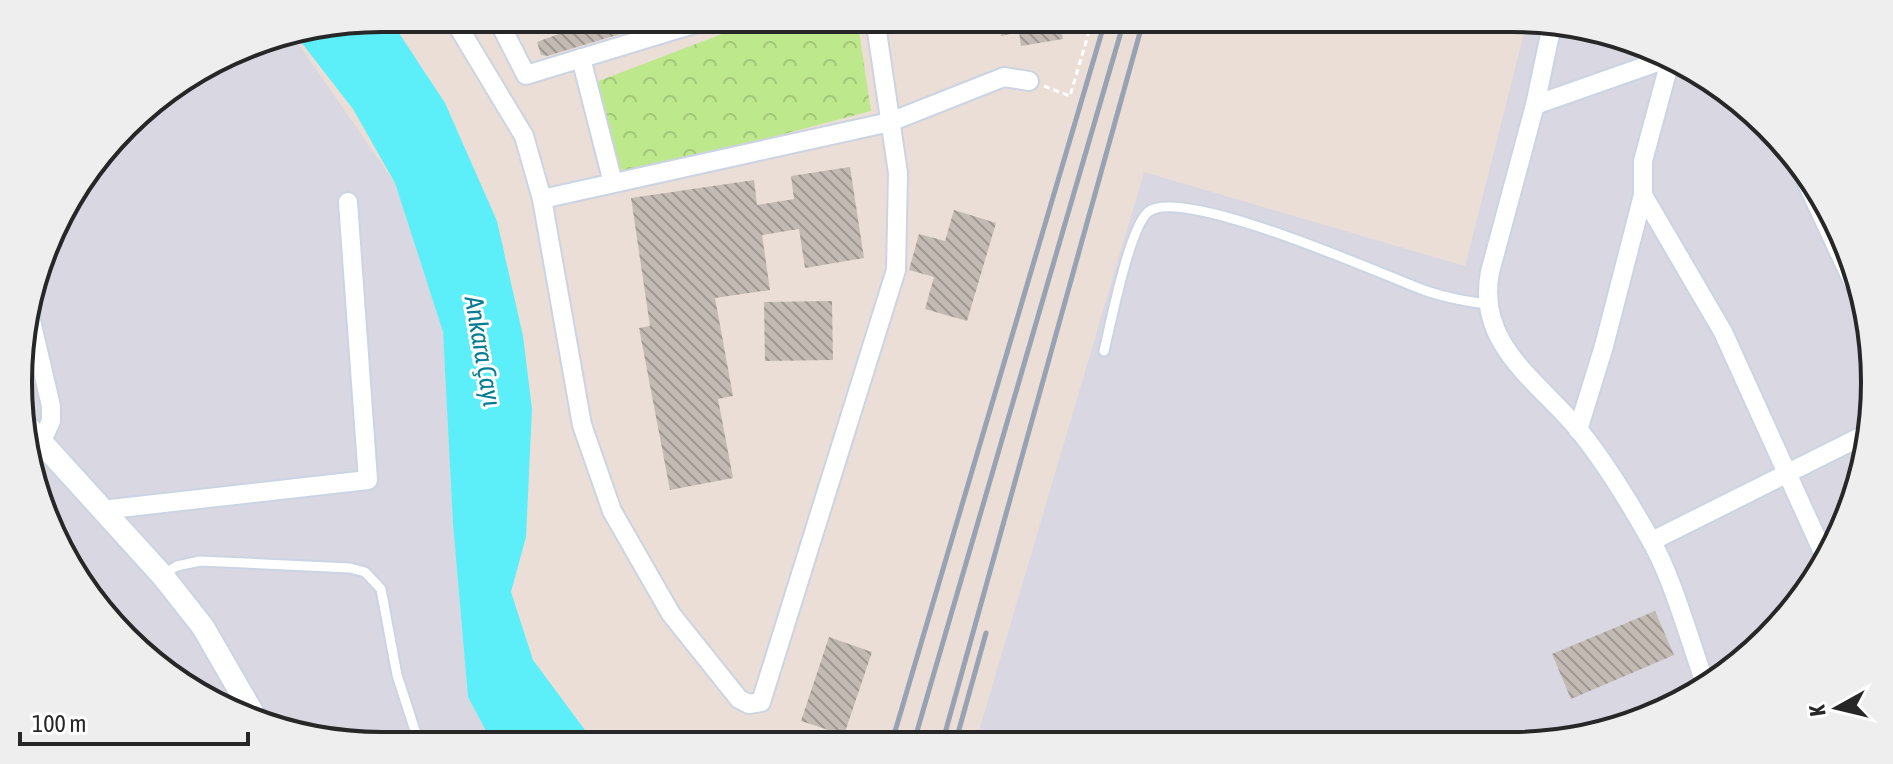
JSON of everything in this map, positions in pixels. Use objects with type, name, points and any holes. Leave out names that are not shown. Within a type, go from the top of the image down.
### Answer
[{"type":"street","points":[[461,32],[524,136],[542,199],[582,425],[612,511],[671,614],[739,699],[749,704],[761,702],[896,270],[898,173],[877,32]]},
{"type":"street","points":[[504,32],[526,75],[667,32]]},
{"type":"street","points":[[1550,34],[1535,105],[1490,272],[1486,304],[1499,337],[1524,373],[1578,430],[1652,541],[1702,675]]},
{"type":"street","points":[[581,58],[613,183]]},
{"type":"street","points":[[1535,105],[1656,64]]},
{"type":"street","points":[[1578,430],[1604,346],[1643,195],[1643,161],[1666,68]]},
{"type":"street","points":[[542,199],[890,122],[1004,77],[1029,81]]},
{"type":"street","points":[[1643,195],[1723,332],[1820,546]]},
{"type":"street","points":[[102,510],[368,480],[348,202]]},
{"type":"street","points":[[35,337],[51,406],[51,421],[41,443]]},
{"type":"street","points":[[37,438],[162,575],[203,627],[248,705]]},
{"type":"street","points":[[1652,541],[1856,439]]},
{"type":"lane","points":[[1104,351],[1135,232],[1147,213],[1165,206],[1201,210],[1328,250],[1436,294],[1486,304]]},
{"type":"lane","points":[[162,575],[177,566],[200,561],[350,568],[365,572],[377,582],[383,596],[397,675],[415,732]]},
{"type":"path","points":[[1029,81],[1070,96],[1089,32]]},
{"type":"shaded area","points":[[1524,33],[1602,44],[1666,68],[1724,104],[1789,169],[1825,227],[1849,291],[1860,359],[1858,428],[1849,473],[1825,537],[1789,595],[1742,645],[1705,673],[1666,696],[1602,720],[1557,729],[1511,732],[979,732],[1144,172],[1465,266]]},
{"type":"shaded area","points":[[298,43],[395,183],[443,332],[453,524],[468,697],[487,732],[336,729],[291,720],[227,696],[169,660],[104,595],[68,537],[44,473],[33,405],[35,336],[51,269],[79,207],[119,151],[169,104],[227,68],[291,44]]},
{"type":"green space","points":[[727,32],[859,32],[871,111],[624,176],[619,173],[596,82]]},
{"type":"water","name":"Ankara Çayı","points":[[398,32],[445,103],[497,221],[523,336],[532,409],[526,537],[511,592],[533,660],[586,732],[487,732],[468,697],[453,524],[443,332],[395,183],[353,109],[301,42],[336,35]]},
{"type":"building","points":[[564,32],[627,32],[547,56],[541,55],[537,42]]},
{"type":"building","points":[[1019,32],[1062,32],[1063,39],[1021,46]]},
{"type":"building","points":[[850,167],[864,258],[805,268],[799,229],[762,235],[770,290],[715,298],[733,396],[718,399],[733,478],[670,490],[639,328],[650,326],[631,198],[754,180],[757,205],[794,199],[791,176]]},
{"type":"building","points":[[954,210],[996,223],[967,321],[925,309],[934,277],[909,270],[919,234],[945,241]]},
{"type":"building","points":[[832,301],[833,360],[765,361],[764,302]]},
{"type":"building","points":[[1655,611],[1674,655],[1571,699],[1552,654]]},
{"type":"building","points":[[829,637],[872,652],[845,732],[835,732],[801,721]]},
{"type":"railway","points":[[895,732],[1102,32]]},
{"type":"railway","points":[[917,732],[1121,32]]},
{"type":"railway","points":[[945,732],[1140,32]]},
{"type":"railway","points":[[958,732],[986,633]]}]
